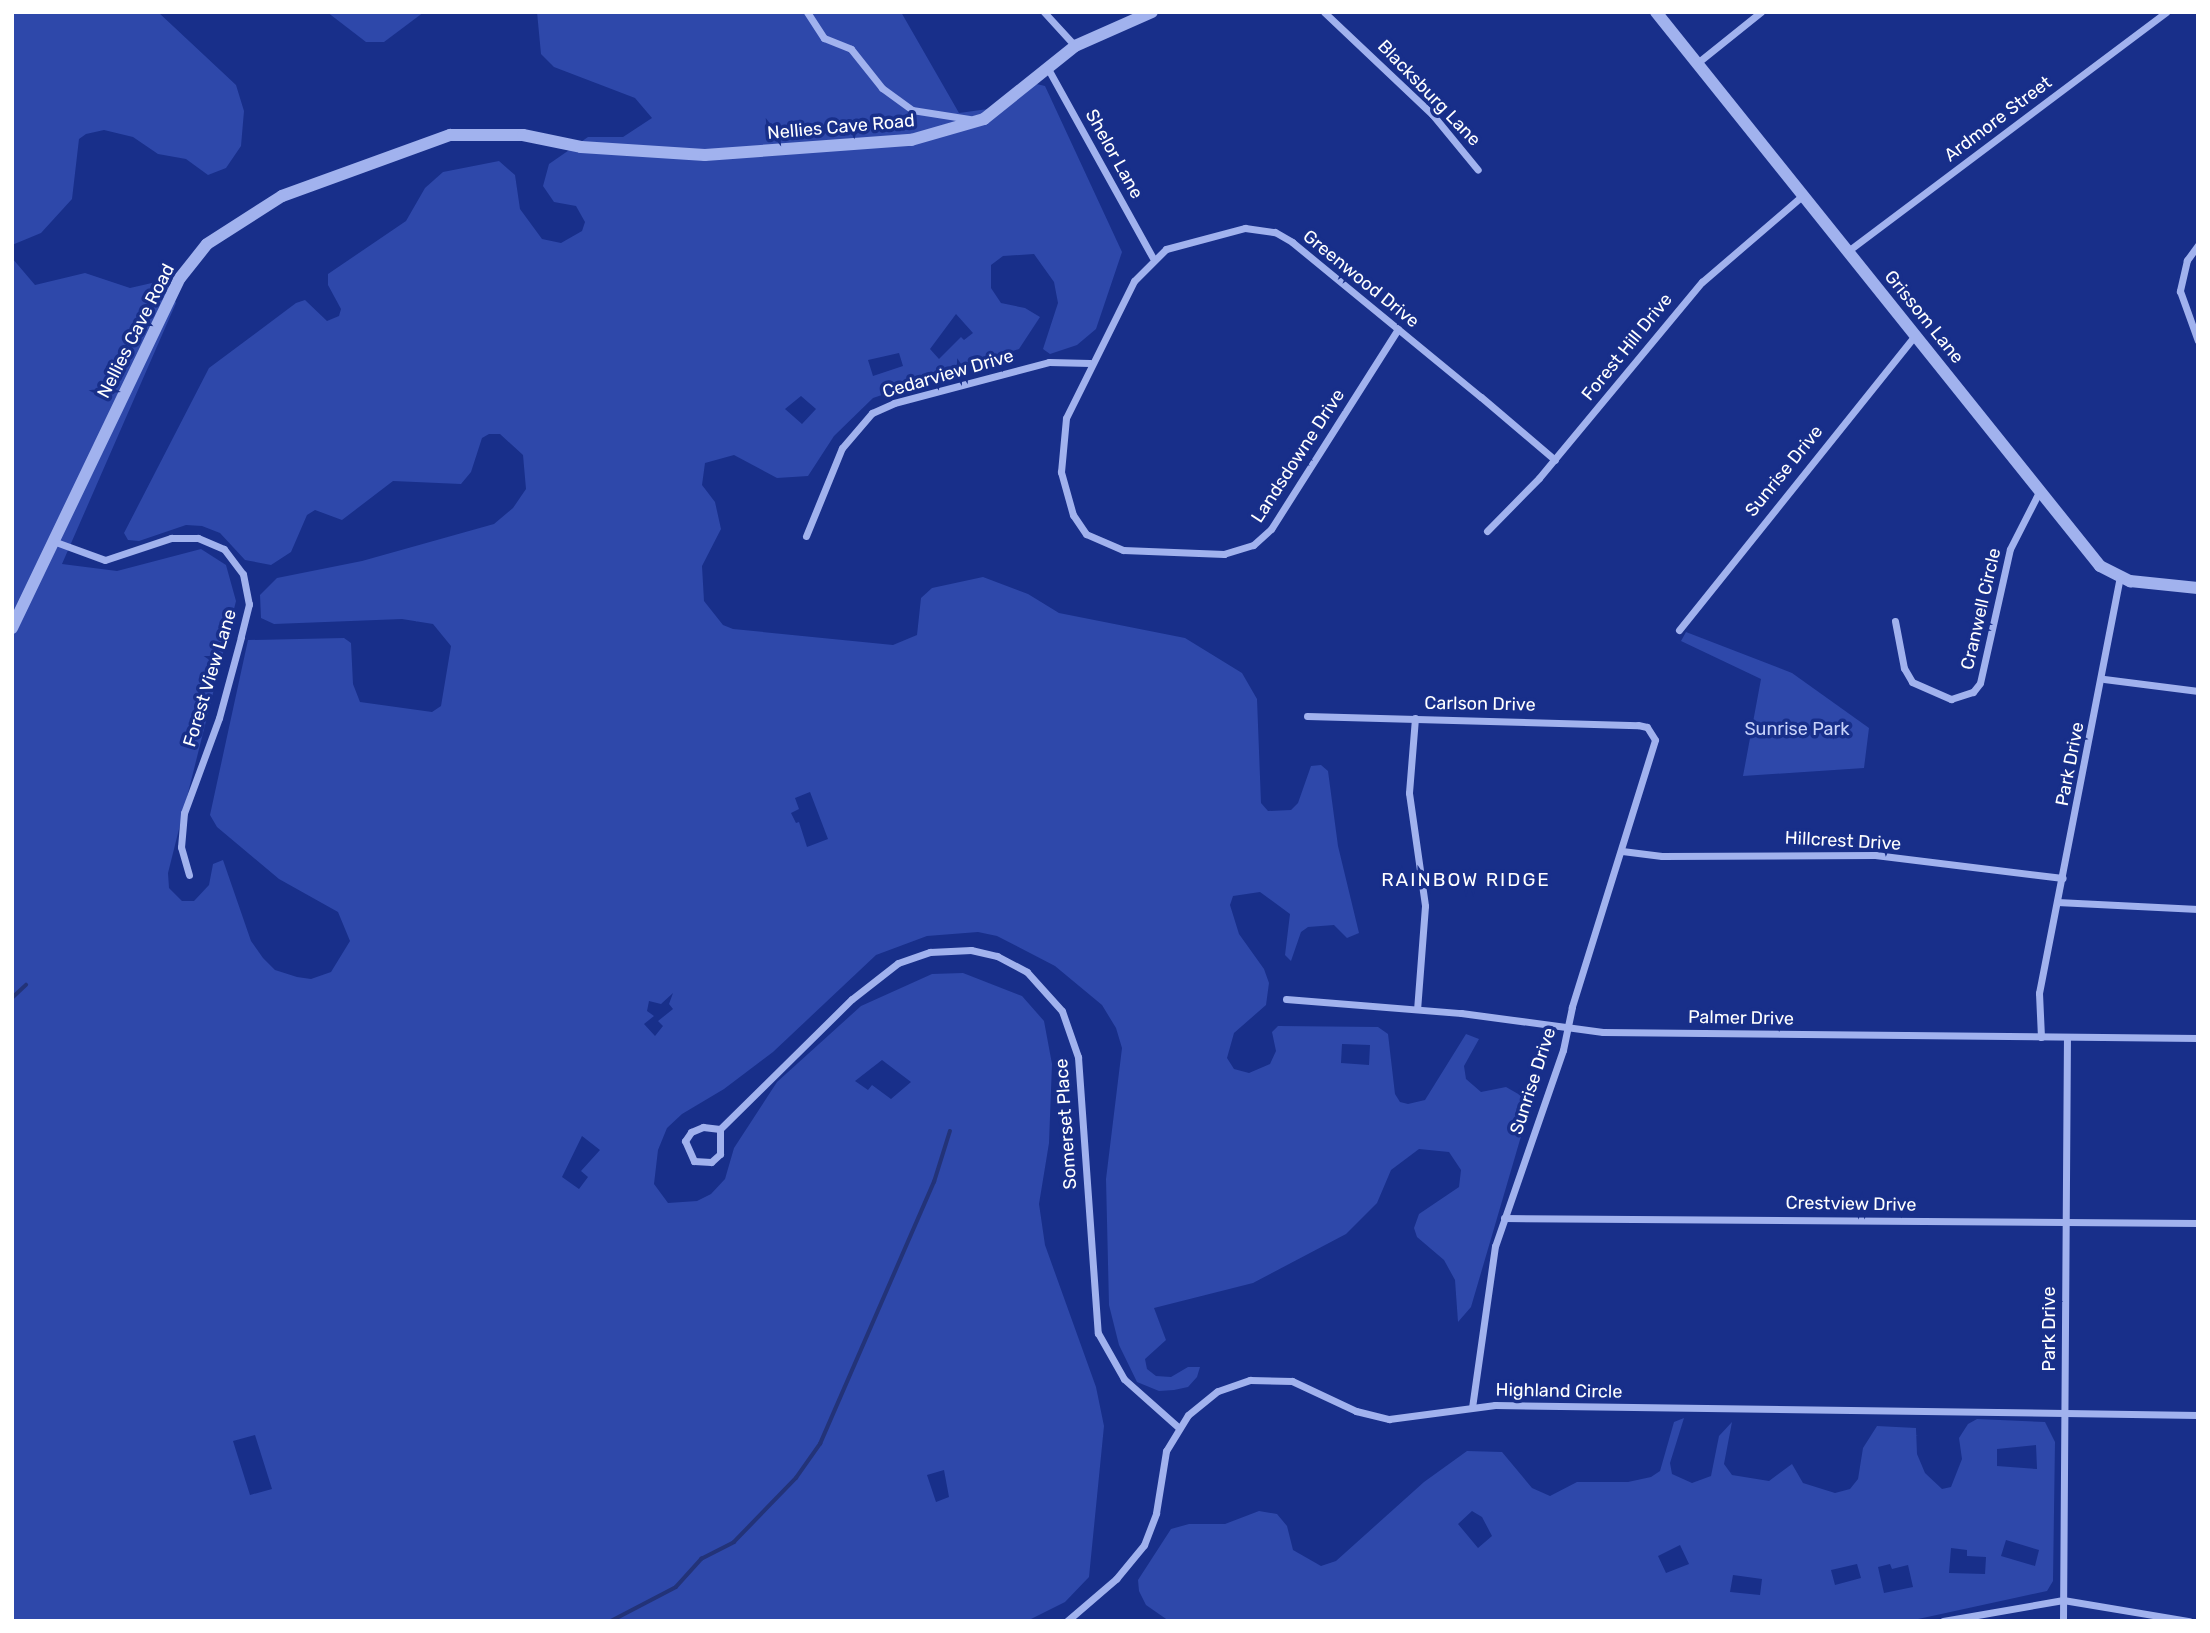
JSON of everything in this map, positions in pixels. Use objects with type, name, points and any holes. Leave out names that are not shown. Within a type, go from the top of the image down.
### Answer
[{"type":"street","points":[[807,12],[824,38],[851,49],[882,88],[912,110],[953,119],[984,119]]},
{"type":"street","points":[[1044,12],[1075,46]]},
{"type":"street","name":"Nellies Cave Road","points":[[12,628],[180,278],[207,244],[282,195],[450,135],[523,135],[581,147],[705,155],[849,147],[960,129],[984,119],[1075,46],[1152,12]]},
{"type":"street","name":"Blacksburg Lane","points":[[1324,12],[1432,114],[1478,170]]},
{"type":"street","name":"Grissom Lane","points":[[1656,12],[2095,560],[2120,578]]},
{"type":"street","points":[[1695,64],[1761,12]]},
{"type":"street","name":"Ardmore Street","points":[[1848,251],[2166,12]]},
{"type":"street","name":"Shelor Lane","points":[[1046,67],[1153,258]]},
{"type":"street","name":"Forest Hill Drive","points":[[1486,531],[1555,460],[1702,282],[1804,195]]},
{"type":"street","name":"Greenwood Drive","points":[[1090,363],[1134,281],[1153,258],[1178,243],[1237,229],[1275,232],[1398,329],[1555,460]]},
{"type":"street","points":[[2198,245],[2187,260],[2180,285],[2183,309],[2198,341]]},
{"type":"street","name":"Landsdowne Drive","points":[[1090,363],[1068,410],[1060,455],[1063,487],[1080,527],[1096,541],[1123,550],[1224,554],[1253,545],[1271,529],[1398,329]]},
{"type":"street","name":"Sunrise Drive","points":[[1679,629],[1916,335]]},
{"type":"street","name":"Cedarview Drive","points":[[806,536],[842,448],[872,413],[1049,362],[1090,363]]},
{"type":"street","name":"Cranwell Circle","points":[[1895,621],[1904,668],[1912,682],[1951,699],[1973,692],[1980,683],[2010,549],[2040,490]]},
{"type":"street","name":"Forest View Lane","points":[[53,541],[105,560],[171,538],[198,538],[224,548],[243,574],[248,595],[246,615],[219,718],[184,813],[181,847],[188,875]]},
{"type":"street","points":[[2120,578],[2198,588]]},
{"type":"street","name":"Park Drive","points":[[2041,1037],[2039,993],[2104,679],[2120,578]]},
{"type":"street","points":[[2104,679],[2198,691]]},
{"type":"street","name":"Carlson Drive","points":[[1307,716],[1625,724],[1651,731]]},
{"type":"street","points":[[1415,718],[1409,793],[1425,906],[1417,1009]]},
{"type":"street","name":"Sunrise Drive","points":[[1472,1407],[1490,1276],[1504,1218],[1567,1030],[1655,747],[1651,731]]},
{"type":"street","name":"Hillcrest Drive","points":[[1622,851],[1662,856],[1875,855],[2063,878]]},
{"type":"street","points":[[2057,902],[2198,909]]},
{"type":"street","name":"Somerset Place","points":[[720,1129],[852,999],[898,963],[930,952],[971,950],[997,956],[1027,972],[1062,1011],[1078,1057],[1098,1333],[1124,1379],[1178,1427]]},
{"type":"street","name":"Palmer Drive","points":[[1286,999],[1417,1009],[1567,1030],[2198,1038]]},
{"type":"street","name":"Park Drive","points":[[2063,1621],[2067,1038]]},
{"type":"street","points":[[703,1127],[720,1129],[720,1154],[711,1162],[694,1161],[685,1140],[691,1132],[703,1127]]},
{"type":"street","name":"Crestview Drive","points":[[1504,1218],[2198,1223]]},
{"type":"street","name":"Highland Circle","points":[[1067,1621],[1116,1579],[1143,1545],[1156,1513],[1166,1451],[1178,1427],[1218,1391],[1261,1379],[1302,1384],[1356,1412],[1390,1419],[1421,1418],[1472,1407],[2063,1410],[2198,1415]]},
{"type":"street","points":[[1943,1621],[2063,1600],[2189,1621]]},
{"type":"green space","points":[[12,12],[158,12],[236,85],[244,111],[241,146],[226,168],[208,175],[186,159],[158,154],[133,137],[104,130],[86,134],[79,139],[72,199],[41,233],[12,245]]},
{"type":"green space","points":[[327,12],[424,12],[384,42],[366,42]]},
{"type":"green space","points":[[537,12],[901,12],[959,113],[988,109],[1024,81],[1045,86],[1122,252],[1096,329],[1077,345],[1050,354],[1043,349],[1058,303],[1054,282],[1034,254],[1003,256],[991,265],[991,288],[1001,303],[1025,308],[1040,317],[1019,349],[873,398],[834,436],[808,476],[777,478],[734,455],[705,463],[702,485],[715,502],[721,529],[702,566],[704,601],[723,625],[733,629],[893,645],[917,635],[921,598],[932,588],[983,577],[1028,594],[1059,613],[1185,638],[1242,673],[1257,699],[1261,803],[1268,811],[1291,810],[1298,803],[1311,766],[1321,765],[1328,771],[1338,846],[1359,933],[1347,938],[1334,925],[1308,927],[1301,932],[1291,961],[1285,955],[1290,914],[1260,892],[1233,896],[1230,905],[1239,934],[1264,969],[1269,983],[1266,1005],[1234,1033],[1227,1058],[1234,1069],[1249,1073],[1270,1064],[1276,1051],[1272,1032],[1278,1026],[1378,1027],[1388,1034],[1395,1094],[1400,1102],[1408,1104],[1425,1100],[1466,1034],[1479,1039],[1464,1066],[1466,1079],[1481,1092],[1506,1087],[1520,1095],[1529,1109],[1471,1307],[1458,1322],[1455,1280],[1444,1260],[1417,1237],[1414,1228],[1419,1214],[1459,1187],[1461,1170],[1449,1152],[1419,1149],[1391,1170],[1377,1203],[1346,1234],[1253,1283],[1154,1308],[1166,1340],[1145,1359],[1147,1369],[1156,1376],[1171,1377],[1188,1367],[1200,1367],[1197,1377],[1188,1387],[1159,1391],[1137,1382],[1119,1345],[1109,1305],[1106,1179],[1122,1048],[1116,1028],[1102,1005],[1055,966],[997,936],[978,932],[927,936],[876,955],[773,1052],[724,1089],[682,1114],[667,1128],[658,1150],[654,1184],[668,1203],[697,1201],[711,1194],[725,1179],[734,1148],[777,1082],[861,1006],[932,974],[963,973],[1022,996],[1044,1021],[1052,1064],[1049,1143],[1039,1204],[1045,1245],[1096,1387],[1104,1426],[1089,1577],[1065,1602],[1027,1621],[12,1621],[12,258],[35,285],[85,273],[130,288],[165,280],[176,303],[62,564],[117,571],[201,549],[226,565],[236,601],[168,873],[169,888],[182,901],[194,901],[209,885],[213,864],[223,860],[251,941],[263,958],[275,970],[297,977],[311,979],[331,972],[350,941],[338,912],[279,879],[217,827],[210,815],[248,640],[344,638],[351,643],[353,684],[360,702],[432,712],[441,706],[451,646],[433,624],[402,619],[274,624],[261,618],[260,595],[277,578],[362,561],[494,524],[513,508],[526,489],[523,455],[500,434],[489,434],[482,438],[471,472],[461,484],[393,481],[342,520],[315,510],[307,515],[291,552],[271,565],[245,560],[220,533],[202,526],[186,525],[139,541],[128,540],[124,533],[209,368],[296,303],[305,300],[327,321],[339,316],[341,309],[328,285],[328,274],[406,221],[425,188],[443,172],[499,161],[515,175],[520,209],[542,239],[561,243],[582,231],[585,222],[576,206],[554,202],[543,186],[549,164],[588,137],[623,137],[652,118],[635,98],[554,67],[541,54]],"holes":[[[956,314],[973,333],[964,340],[961,337],[939,359],[930,349]],[[899,353],[903,366],[873,376],[868,360]],[[801,396],[816,409],[802,424],[785,409]],[[810,792],[828,839],[807,847],[799,822],[796,823],[791,813],[799,809],[795,798]],[[673,993],[669,1004],[673,1009],[658,1021],[663,1026],[655,1036],[644,1024],[654,1016],[647,1011],[649,1001],[661,1004]],[[1342,1044],[1370,1045],[1369,1065],[1341,1063]],[[882,1060],[911,1082],[891,1099],[872,1085],[868,1090],[855,1081]],[[582,1136],[600,1150],[581,1171],[588,1177],[579,1189],[562,1177]],[[255,1435],[272,1489],[250,1495],[233,1441]],[[944,1470],[949,1497],[936,1502],[927,1475]]]},
{"type":"green space","name":"Sunrise Park","points":[[1686,632],[1792,673],[1869,728],[1864,768],[1743,776],[1761,679],[1681,641]]},
{"type":"green space","points":[[1684,1418],[1670,1463],[1672,1474],[1692,1483],[1711,1476],[1719,1436],[1732,1422],[1724,1464],[1732,1475],[1769,1481],[1792,1464],[1803,1483],[1835,1493],[1850,1489],[1858,1479],[1863,1448],[1877,1426],[1916,1428],[1917,1454],[1925,1473],[1942,1489],[1951,1487],[1962,1459],[1959,1438],[1968,1424],[1977,1419],[2045,1422],[2055,1442],[2053,1581],[2047,1591],[1909,1621],[1169,1621],[1146,1605],[1139,1591],[1138,1580],[1171,1529],[1189,1524],[1225,1524],[1259,1511],[1277,1514],[1287,1526],[1293,1550],[1321,1566],[1336,1561],[1424,1482],[1467,1451],[1502,1452],[1532,1488],[1550,1496],[1577,1482],[1628,1482],[1651,1477],[1660,1471],[1674,1422]],"holes":[[[2036,1445],[2037,1469],[1997,1466],[1997,1449]],[[1472,1511],[1482,1517],[1492,1536],[1478,1548],[1458,1524]],[[2006,1540],[2039,1550],[2035,1566],[2001,1556]],[[1680,1545],[1689,1564],[1666,1573],[1658,1556]],[[1951,1548],[1967,1550],[1967,1556],[1986,1557],[1985,1574],[1949,1573]],[[1857,1564],[1861,1578],[1835,1585],[1831,1570]],[[1890,1564],[1892,1569],[1908,1565],[1913,1587],[1884,1593],[1878,1567]],[[1733,1575],[1762,1579],[1760,1595],[1730,1592]]]},
{"type":"waterway","points":[[12,998],[26,985]]},
{"type":"waterway","points":[[611,1621],[676,1587],[701,1559],[734,1542],[796,1478],[820,1444],[934,1182],[950,1131]]},
{"type":"district","name":"RAINBOW RIDGE","points":[[1466,880]]}]
